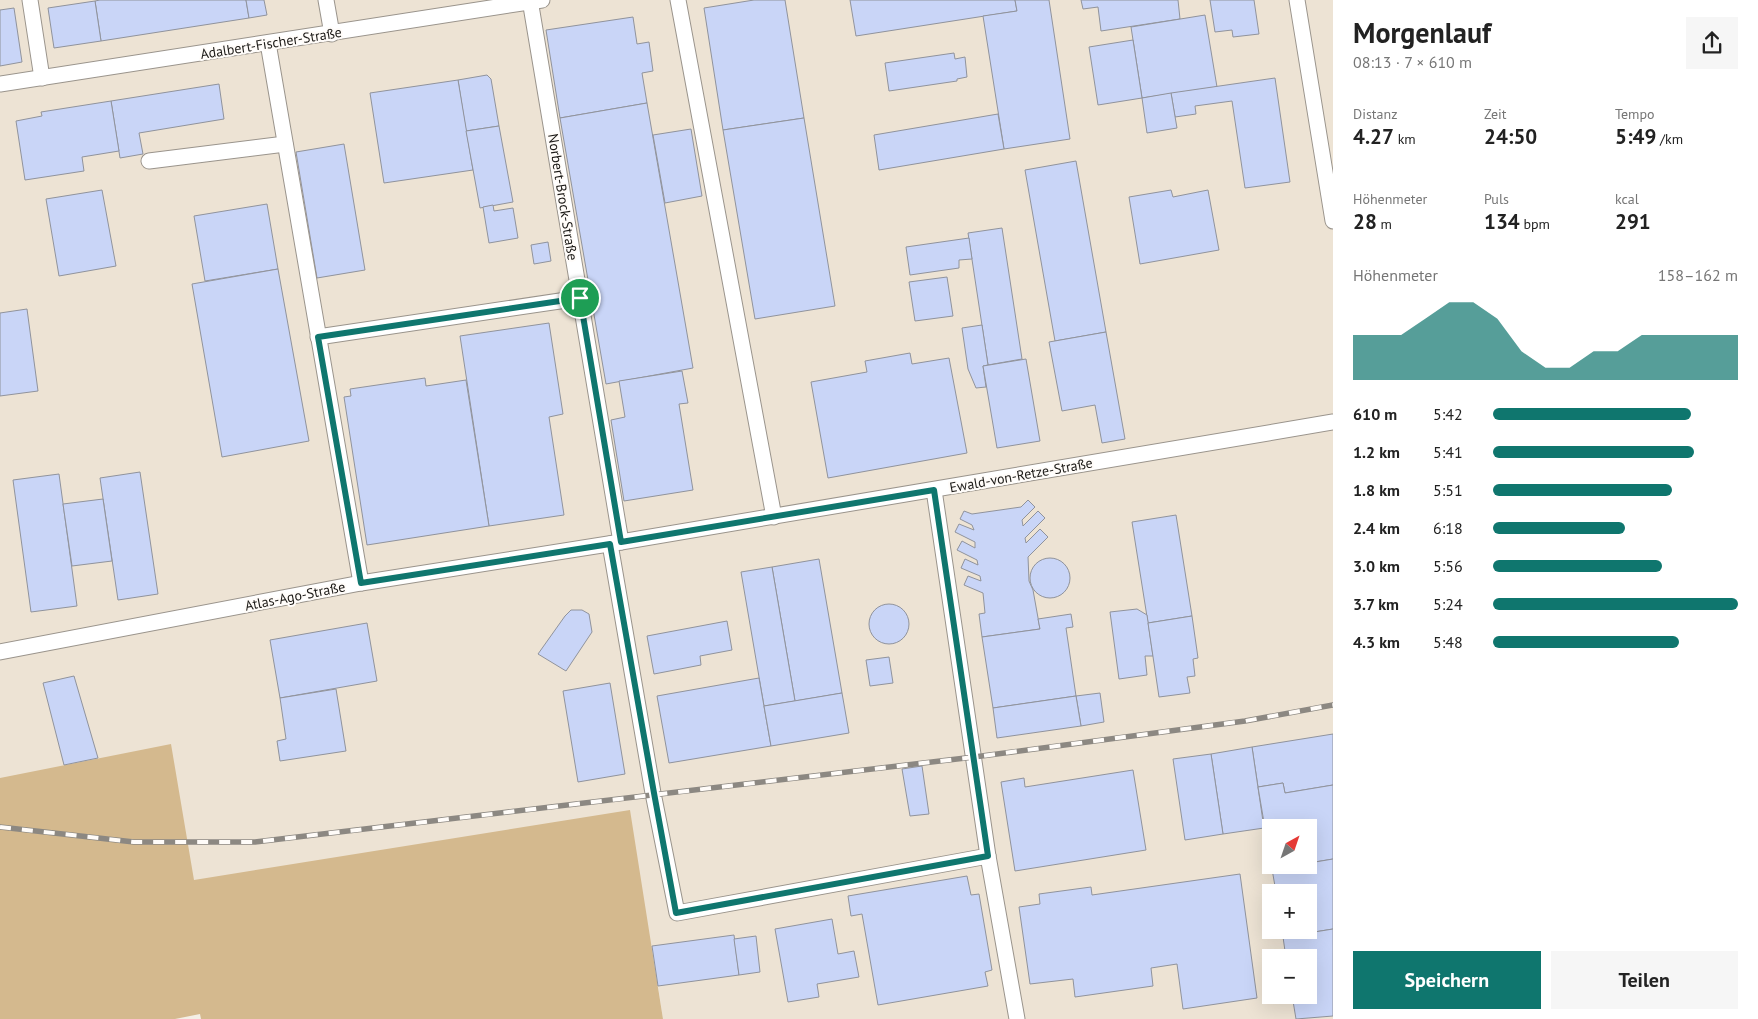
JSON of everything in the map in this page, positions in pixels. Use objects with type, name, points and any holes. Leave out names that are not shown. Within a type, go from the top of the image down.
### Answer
[{"type":"lane","points":[[30,0],[42,78]]},
{"type":"lane","points":[[326,0],[332,34]]},
{"type":"lane","points":[[678,0],[774,517]]},
{"type":"lane","points":[[1297,0],[1333,219]]},
{"type":"lane","name":"Adalbert-Fischer-Straße","points":[[0,84],[332,34],[534,1]]},
{"type":"lane","name":"Norbert-Brock-Straße","points":[[534,1],[654,793],[676,913],[988,856]]},
{"type":"lane","points":[[268,43],[361,583]]},
{"type":"lane","points":[[149,161],[285,144]]},
{"type":"lane","points":[[318,337],[580,298]]},
{"type":"lane","name":"Ewald-von-Retze-Straße","points":[[616,543],[1333,422]]},
{"type":"lane","points":[[934,490],[988,856],[1017,1019]]},
{"type":"lane","name":"Atlas-Ago-Straße","points":[[0,652],[361,583],[616,543]]},
{"type":"shaded area","points":[[0,0],[1333,0],[1333,1019],[663,1019],[658,986],[193,880],[0,896]]},
{"type":"shaded area","points":[[171,744],[194,880],[630,810],[663,1019],[201,1019],[200,1014],[175,1019],[0,1019],[0,778]]},
{"type":"building","points":[[246,0],[249,18],[101,41],[95,1]]},
{"type":"building","points":[[246,0],[264,0],[267,15],[249,18]]},
{"type":"building","points":[[754,0],[785,0],[804,118],[723,130],[704,8]]},
{"type":"building","points":[[850,0],[1015,0],[1017,11],[856,36]]},
{"type":"building","points":[[1015,0],[1049,0],[1070,139],[1004,149],[983,16],[1017,11]]},
{"type":"building","points":[[1081,0],[1178,0],[1180,19],[1101,31],[1098,7],[1083,9]]},
{"type":"building","points":[[1210,0],[1254,0],[1259,34],[1233,37],[1232,30],[1215,32]]},
{"type":"building","points":[[95,1],[101,41],[54,48],[48,8]]},
{"type":"building","points":[[14,8],[22,62],[0,66],[0,10]]},
{"type":"building","points":[[1205,15],[1217,87],[1142,98],[1131,27]]},
{"type":"building","points":[[633,17],[637,44],[649,42],[653,71],[642,73],[647,103],[560,118],[546,30]]},
{"type":"building","points":[[1133,40],[1142,98],[1098,105],[1089,47]]},
{"type":"building","points":[[954,53],[955,59],[965,57],[967,77],[957,79],[957,81],[889,91],[885,63]]},
{"type":"building","points":[[487,75],[491,79],[499,126],[466,131],[458,80]]},
{"type":"building","points":[[1275,78],[1290,182],[1245,188],[1232,101],[1195,106],[1196,114],[1175,117],[1171,93]]},
{"type":"building","points":[[458,80],[473,170],[384,183],[370,93]]},
{"type":"building","points":[[219,84],[224,119],[139,133],[143,154],[120,158],[111,101]]},
{"type":"building","points":[[1171,93],[1177,128],[1147,133],[1142,98]]},
{"type":"building","points":[[111,101],[119,151],[82,157],[84,171],[25,180],[16,121],[42,116],[41,112]]},
{"type":"building","points":[[647,103],[693,368],[606,384],[560,118]]},
{"type":"building","points":[[998,114],[1004,149],[879,170],[874,135]]},
{"type":"building","points":[[804,118],[835,306],[755,319],[723,130]]},
{"type":"building","points":[[499,126],[513,202],[480,208],[466,131]]},
{"type":"building","points":[[691,129],[702,196],[665,203],[653,135]]},
{"type":"building","points":[[344,144],[365,270],[317,278],[296,152]]},
{"type":"building","points":[[1076,161],[1106,332],[1055,341],[1025,170]]},
{"type":"building","points":[[102,190],[116,266],[59,276],[46,199]]},
{"type":"building","points":[[1171,190],[1173,197],[1208,190],[1219,250],[1140,264],[1129,197]]},
{"type":"building","points":[[267,204],[278,269],[205,281],[194,216]]},
{"type":"building","points":[[493,205],[494,211],[513,208],[518,238],[489,243],[483,207]]},
{"type":"building","points":[[1002,228],[1022,359],[988,365],[968,233]]},
{"type":"building","points":[[969,238],[972,259],[959,260],[959,268],[910,275],[906,247]]},
{"type":"building","points":[[548,242],[551,261],[534,264],[531,245]]},
{"type":"building","points":[[278,269],[309,441],[222,457],[192,284]]},
{"type":"building","points":[[947,277],[953,316],[915,321],[909,282]]},
{"type":"building","points":[[27,309],[38,391],[0,396],[0,313]]},
{"type":"building","points":[[549,323],[563,414],[549,417],[564,515],[489,526],[460,336]]},
{"type":"building","points":[[982,325],[988,365],[983,366],[986,387],[976,388],[968,369],[962,328]]},
{"type":"building","points":[[1106,332],[1125,439],[1102,443],[1095,405],[1062,411],[1049,342]]},
{"type":"building","points":[[910,353],[912,364],[949,358],[967,453],[828,478],[811,382],[867,372],[865,361]]},
{"type":"building","points":[[1026,359],[1040,441],[997,448],[983,366]]},
{"type":"building","points":[[682,371],[688,403],[679,404],[693,490],[624,501],[611,420],[625,417],[619,381]]},
{"type":"building","points":[[425,378],[426,386],[466,380],[489,526],[367,545],[344,397],[351,396],[350,389]]},
{"type":"building","points":[[140,472],[158,594],[118,600],[100,478]]},
{"type":"building","points":[[59,474],[77,606],[31,612],[13,480]]},
{"type":"building","points":[[103,499],[112,561],[72,566],[63,504]]},
{"type":"building","points":[[1028,500],[1035,507],[1022,520],[1023,526],[1038,511],[1045,518],[1025,538],[1026,543],[1040,529],[1048,537],[1028,557],[1029,581],[1033,590],[1040,629],[982,637],[979,614],[985,613],[983,593],[964,585],[968,576],[981,581],[980,576],[961,568],[965,559],[978,565],[977,560],[957,550],[962,541],[975,548],[975,542],[955,532],[959,524],[974,530],[972,525],[960,519],[964,511],[972,514],[1021,507]]},
{"type":"building","points":[[1176,515],[1192,616],[1148,623],[1132,522]]},
{"type":"building","points":[[1054,558],[1061,561],[1067,567],[1070,578],[1069,586],[1061,595],[1054,598],[1046,598],[1039,595],[1031,586],[1030,574],[1033,567],[1042,559]]},
{"type":"building","points":[[819,559],[842,693],[795,701],[772,567]]},
{"type":"building","points":[[772,567],[795,701],[764,706],[741,572]]},
{"type":"building","points":[[889,604],[903,610],[909,624],[903,638],[889,644],[875,638],[869,624],[875,610]]},
{"type":"building","points":[[1137,609],[1147,615],[1153,656],[1145,656],[1147,675],[1119,679],[1110,612]]},
{"type":"building","points":[[571,610],[582,610],[589,614],[592,632],[566,671],[538,654]]},
{"type":"building","points":[[1071,614],[1073,627],[1066,628],[1076,696],[993,708],[982,637],[1040,629],[1038,619]]},
{"type":"building","points":[[1192,616],[1198,658],[1193,659],[1195,676],[1187,677],[1190,693],[1159,697],[1148,623]]},
{"type":"building","points":[[727,621],[732,650],[700,656],[701,665],[654,674],[647,636]]},
{"type":"building","points":[[367,623],[377,681],[280,698],[270,640]]},
{"type":"building","points":[[889,657],[893,683],[870,686],[866,660]]},
{"type":"building","points":[[74,676],[98,758],[64,765],[43,683]]},
{"type":"building","points":[[759,678],[771,746],[669,763],[657,696]]},
{"type":"building","points":[[610,683],[625,774],[578,782],[563,691]]},
{"type":"building","points":[[336,689],[346,751],[280,761],[277,741],[286,739],[280,698]]},
{"type":"building","points":[[842,693],[849,733],[771,746],[764,706]]},
{"type":"building","points":[[1100,693],[1104,722],[1081,726],[1076,696]]},
{"type":"building","points":[[1076,696],[1081,726],[997,738],[993,708]]},
{"type":"building","points":[[1333,734],[1333,785],[1285,793],[1283,783],[1258,787],[1252,747]]},
{"type":"building","points":[[1252,747],[1263,819],[1262,828],[1223,834],[1211,754]]},
{"type":"building","points":[[1211,754],[1223,834],[1185,840],[1173,759]]},
{"type":"building","points":[[922,766],[929,814],[910,816],[902,769]]},
{"type":"building","points":[[1133,770],[1146,850],[1015,871],[1001,782],[1024,778],[1025,787]]},
{"type":"building","points":[[1283,783],[1285,793],[1333,785],[1333,859],[1318,862],[1318,819],[1263,819],[1258,787]]},
{"type":"building","points":[[1333,859],[1333,929],[1317,932],[1317,884],[1275,884],[1273,874],[1318,874],[1318,862]]},
{"type":"building","points":[[1240,874],[1257,998],[1183,1009],[1177,964],[1151,968],[1153,986],[1075,997],[1073,979],[1030,984],[1019,907],[1040,904],[1039,894],[1091,887],[1092,895]]},
{"type":"building","points":[[967,876],[971,895],[979,894],[992,970],[985,972],[988,986],[878,1005],[862,914],[851,916],[848,896]]},
{"type":"building","points":[[832,919],[838,954],[854,951],[859,977],[817,984],[819,997],[788,1002],[775,929]]},
{"type":"building","points":[[1333,929],[1333,1016],[1296,1019],[1294,1004],[1317,1004],[1317,949],[1285,949],[1283,939],[1317,939],[1317,932]]},
{"type":"building","points":[[734,935],[739,975],[658,986],[652,946]]},
{"type":"building","points":[[756,936],[760,972],[739,975],[734,939]]},
{"type":"railway","points":[[0,827],[134,842],[255,842],[974,757],[1245,721],[1333,705]]},
{"type":"route","points":[[580,298],[621,542],[934,490],[988,856],[676,913],[610,544],[361,583],[318,337],[580,298]]}]
